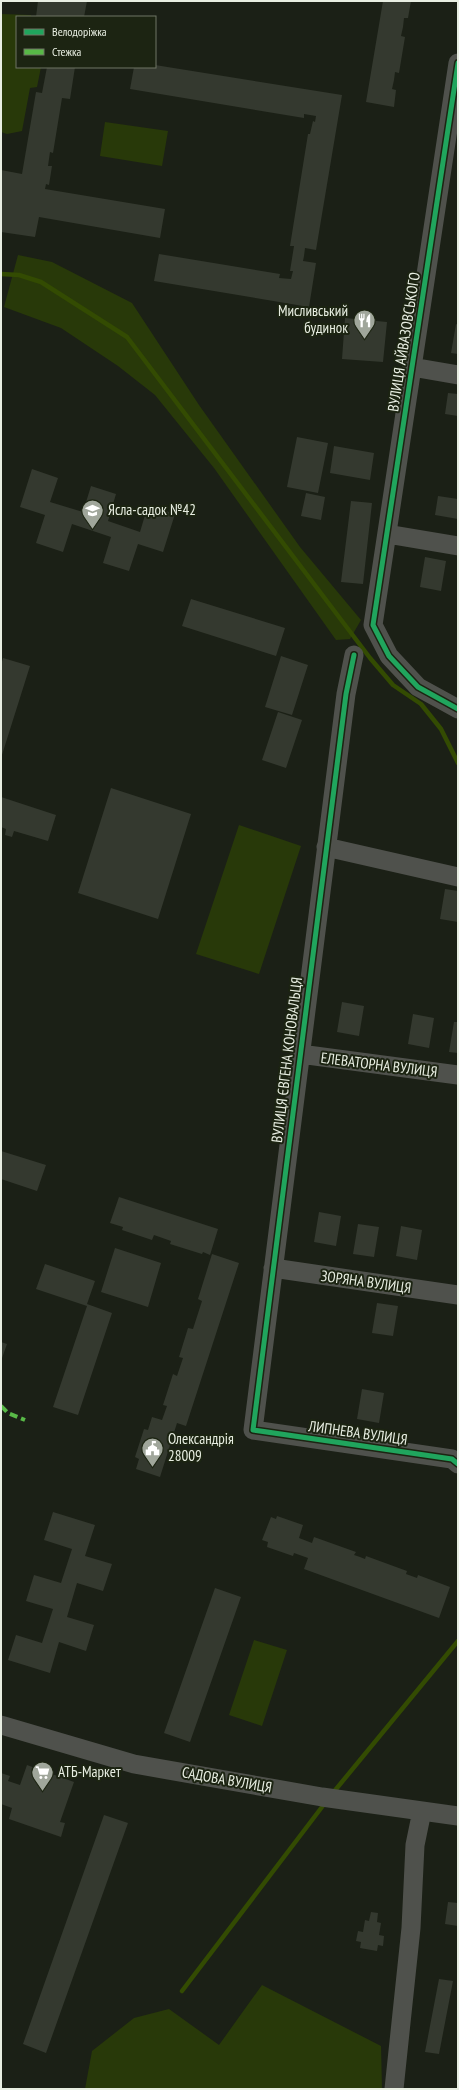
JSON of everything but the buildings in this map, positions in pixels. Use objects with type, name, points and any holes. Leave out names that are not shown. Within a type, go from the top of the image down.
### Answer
[{"type":"street","name":"ВУЛИЦЯ АЙВАЗОВСЬКОГО","points":[[458,63],[454,114],[412,367],[373,625],[389,656],[418,687],[458,709]]},
{"type":"street","points":[[412,367],[458,375]]},
{"type":"street","points":[[387,534],[458,546]]},
{"type":"street","name":"ВУЛИЦЯ ЄВГЕНА КОНОВАЛЬЦЯ","points":[[253,1430],[326,847],[346,694],[354,655]]},
{"type":"street","points":[[326,847],[458,877]]},
{"type":"street","name":"ЕЛЕВАТОРНА ВУЛИЦЯ","points":[[300,1054],[458,1075]]},
{"type":"street","name":"ЗОРЯНА ВУЛИЦЯ","points":[[273,1268],[458,1295]]},
{"type":"street","name":"ЛИПНЕВА ВУЛИЦЯ","points":[[253,1430],[452,1459],[458,1464]]},
{"type":"street","name":"САДОВА ВУЛИЦЯ","points":[[1,1725],[134,1764],[322,1797],[458,1816]]},
{"type":"street","points":[[394,2089],[411,1928],[415,1845],[422,1811]]},
{"type":"green space","points":[[1,14],[31,15],[16,16],[16,68],[41,68],[37,87],[30,88],[22,131],[7,134],[1,132]]},
{"type":"green space","points":[[105,122],[168,131],[162,166],[100,156]]},
{"type":"green space","points":[[18,255],[52,262],[132,303],[199,405],[300,547],[361,620],[350,639],[336,640],[214,468],[155,395],[118,366],[61,328],[4,307]]},
{"type":"green space","points":[[239,825],[301,846],[259,974],[196,954]]},
{"type":"green space","points":[[254,1640],[287,1650],[262,1726],[229,1715]]},
{"type":"green space","points":[[262,1985],[381,2046],[382,2089],[85,2089],[92,2051],[134,2018],[169,2009],[219,2045]]},
{"type":"waterway","points":[[1,274],[19,275],[41,282],[127,337],[370,658],[393,685],[421,704],[441,729],[458,763]]},
{"type":"waterway","points":[[332,1794],[458,1641]]},
{"type":"waterway","points":[[182,1991],[325,1803]]},
{"type":"marked path","points":[[1,1406],[8,1413],[25,1420]]},
{"type":"cycle path","points":[[458,63],[373,625],[389,656],[418,687],[458,709]]},
{"type":"cycle path","points":[[354,655],[346,694],[253,1430],[452,1459],[458,1464]]},
{"type":"place","name":"Мисливський будинок","points":[[364,340]]},
{"type":"place","name":"Ясла-садок №42","points":[[93,530]]},
{"type":"place","name":"Олександрія 28009","points":[[153,1468]]},
{"type":"place","name":"АТБ-Маркет","points":[[43,1792]]}]
